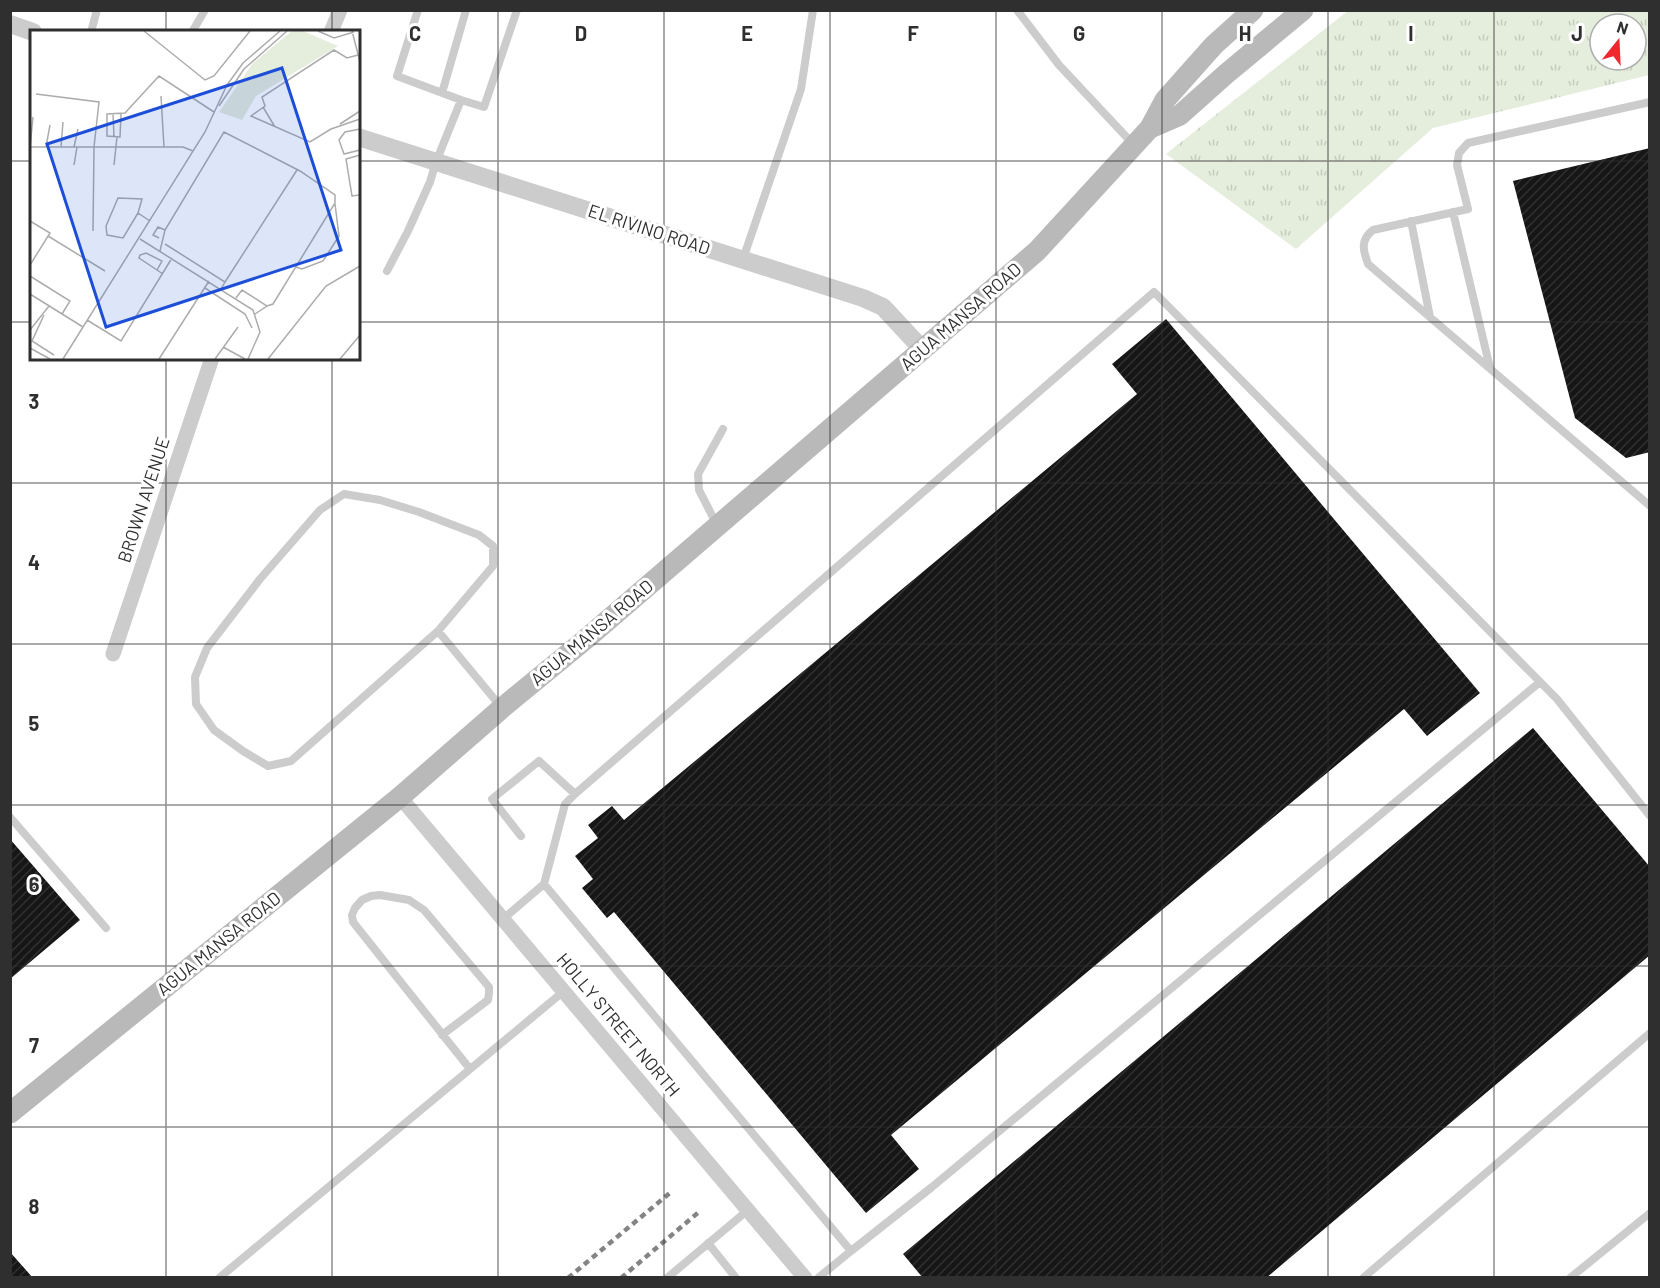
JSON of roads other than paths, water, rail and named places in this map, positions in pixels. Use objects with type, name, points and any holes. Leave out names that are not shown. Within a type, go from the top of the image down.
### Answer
[{"type":"main road","name":"AGUA MANSA ROAD","points":[[10,1113],[400,797],[1037,251],[1150,128],[1165,100],[1214,45],[1253,10]]},
{"type":"main road","name":"AGUA MANSA ROAD","points":[[1150,128],[1180,116],[1303,10]]},
{"type":"street","points":[[332,30],[340,10]]},
{"type":"street","points":[[10,24],[30,31]]},
{"type":"street","name":"EL RIVINO ROAD","points":[[360,138],[863,298],[883,307],[922,350]]},
{"type":"street","name":"BROWN AVENUE","points":[[113,654],[211,360]]},
{"type":"street","name":"HOLLY STREET NORTH","points":[[400,797],[806,1278]]},
{"type":"lane","points":[[92,30],[97,10]]},
{"type":"lane","points":[[193,30],[205,10]]},
{"type":"lane","points":[[418,10],[397,76],[484,107],[517,10]]},
{"type":"lane","points":[[442,93],[466,10]]},
{"type":"lane","points":[[743,260],[801,89],[813,10]]},
{"type":"lane","points":[[1017,10],[1059,65],[1134,145]]},
{"type":"lane","points":[[387,271],[430,182],[461,100]]},
{"type":"lane","points":[[1650,102],[1468,143],[1459,153],[1457,165],[1468,209],[1373,230],[1366,235],[1363,251],[1368,264],[1650,506]]},
{"type":"lane","points":[[1454,212],[1490,368]]},
{"type":"lane","points":[[1411,221],[1430,317]]},
{"type":"lane","points":[[503,919],[544,884],[565,804],[575,794],[1154,292],[1557,699],[1650,816]]},
{"type":"lane","points":[[718,526],[699,490],[698,474],[723,429]]},
{"type":"lane","points":[[344,494],[380,500],[419,512],[479,535],[493,546],[493,566],[438,631],[291,761],[268,766],[243,751],[214,730],[196,704],[195,677],[207,648],[260,579],[320,510],[344,494]]},
{"type":"lane","points":[[438,631],[502,708]]},
{"type":"lane","points":[[818,1278],[942,1180],[1540,682]]},
{"type":"lane","points":[[521,836],[492,799],[539,761],[575,794]]},
{"type":"lane","points":[[10,817],[106,928]]},
{"type":"lane","points":[[544,884],[851,1251]]},
{"type":"lane","points":[[442,1035],[488,1000],[489,987],[424,910],[409,900],[380,895],[362,900],[352,915],[353,922],[442,1035],[470,1070]]},
{"type":"lane","points":[[219,1278],[564,991]]},
{"type":"lane","points":[[1363,1278],[1650,1033]]},
{"type":"lane","points":[[667,1278],[748,1210]]},
{"type":"lane","points":[[1570,1278],[1650,1213]]},
{"type":"lane","points":[[708,1243],[736,1278]]},
{"type":"railway","points":[[568,1278],[671,1192]]},
{"type":"railway","points":[[621,1278],[700,1211]]}]
